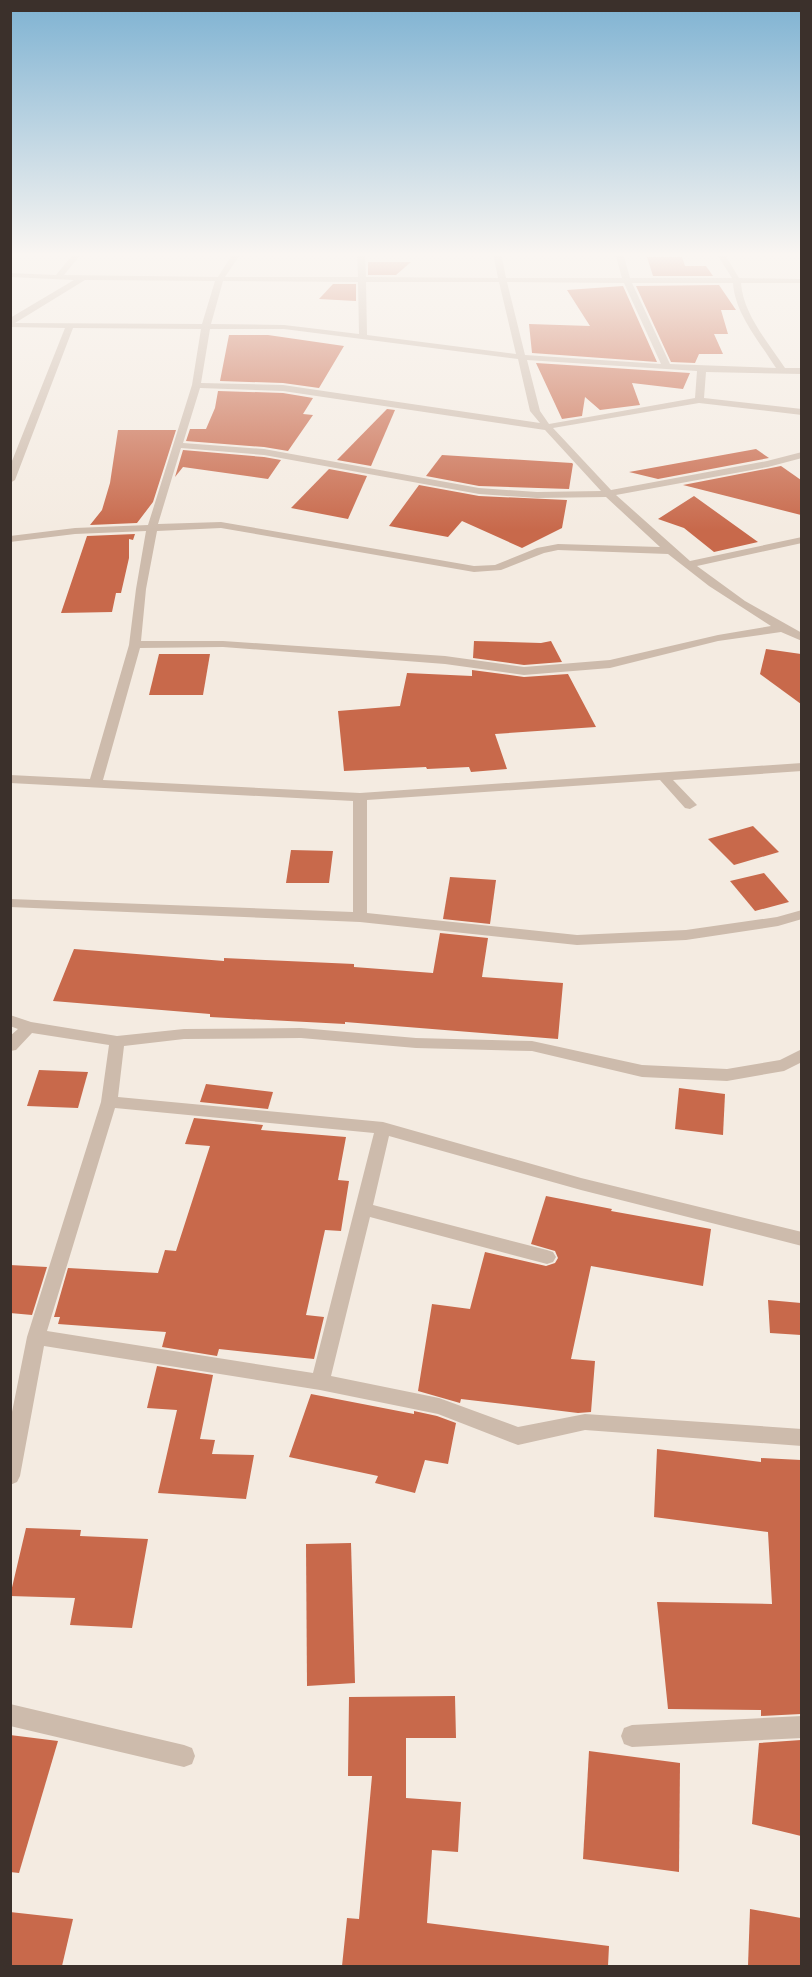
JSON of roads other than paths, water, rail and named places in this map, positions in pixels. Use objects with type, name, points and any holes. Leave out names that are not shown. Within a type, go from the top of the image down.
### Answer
[{"type":"street","points":[[10,480],[62,345]]},
{"type":"street","points":[[96,782],[135,645],[141,589],[152,528],[196,385],[203,345]]},
{"type":"street","points":[[427,345],[520,357],[702,369],[801,371]]},
{"type":"street","points":[[517,345],[535,411],[546,427],[608,494],[689,565],[782,628],[801,638]]},
{"type":"street","points":[[657,345],[667,367]]},
{"type":"street","points":[[766,345],[782,370]]},
{"type":"street","points":[[699,400],[702,369]]},
{"type":"street","points":[[196,385],[283,388],[546,427],[699,400],[801,412]]},
{"type":"street","points":[[178,445],[264,452],[479,491],[537,495],[608,494],[768,464],[801,455]]},
{"type":"street","points":[[10,539],[75,531],[221,525],[474,569],[497,568],[541,550],[558,547],[672,551]]},
{"type":"street","points":[[689,565],[801,540]]},
{"type":"street","points":[[135,645],[223,644],[445,660],[524,671],[610,664],[718,638],[782,628]]},
{"type":"street","points":[[10,779],[360,796],[801,767]]},
{"type":"street","points":[[663,777],[690,805]]},
{"type":"street","points":[[360,796],[360,917]]},
{"type":"street","points":[[10,903],[360,917],[577,940],[686,935],[778,921],[801,914]]},
{"type":"street","points":[[10,1020],[29,1026],[117,1041],[184,1034],[301,1033],[416,1043],[532,1046],[642,1071],[727,1075],[784,1065],[801,1054]]},
{"type":"street","points":[[10,1046],[29,1026]]},
{"type":"street","points":[[10,1476],[36,1336],[109,1102],[117,1041]]},
{"type":"street","points":[[109,1102],[383,1128],[581,1184],[801,1239]]},
{"type":"street","points":[[320,1382],[383,1128]]},
{"type":"street","points":[[363,1209],[547,1257]]},
{"type":"street","points":[[36,1336],[320,1382],[439,1406],[518,1436],[585,1422],[801,1438]]},
{"type":"street","points":[[10,1715],[183,1756]]},
{"type":"street","points":[[632,1736],[801,1726]]}]
